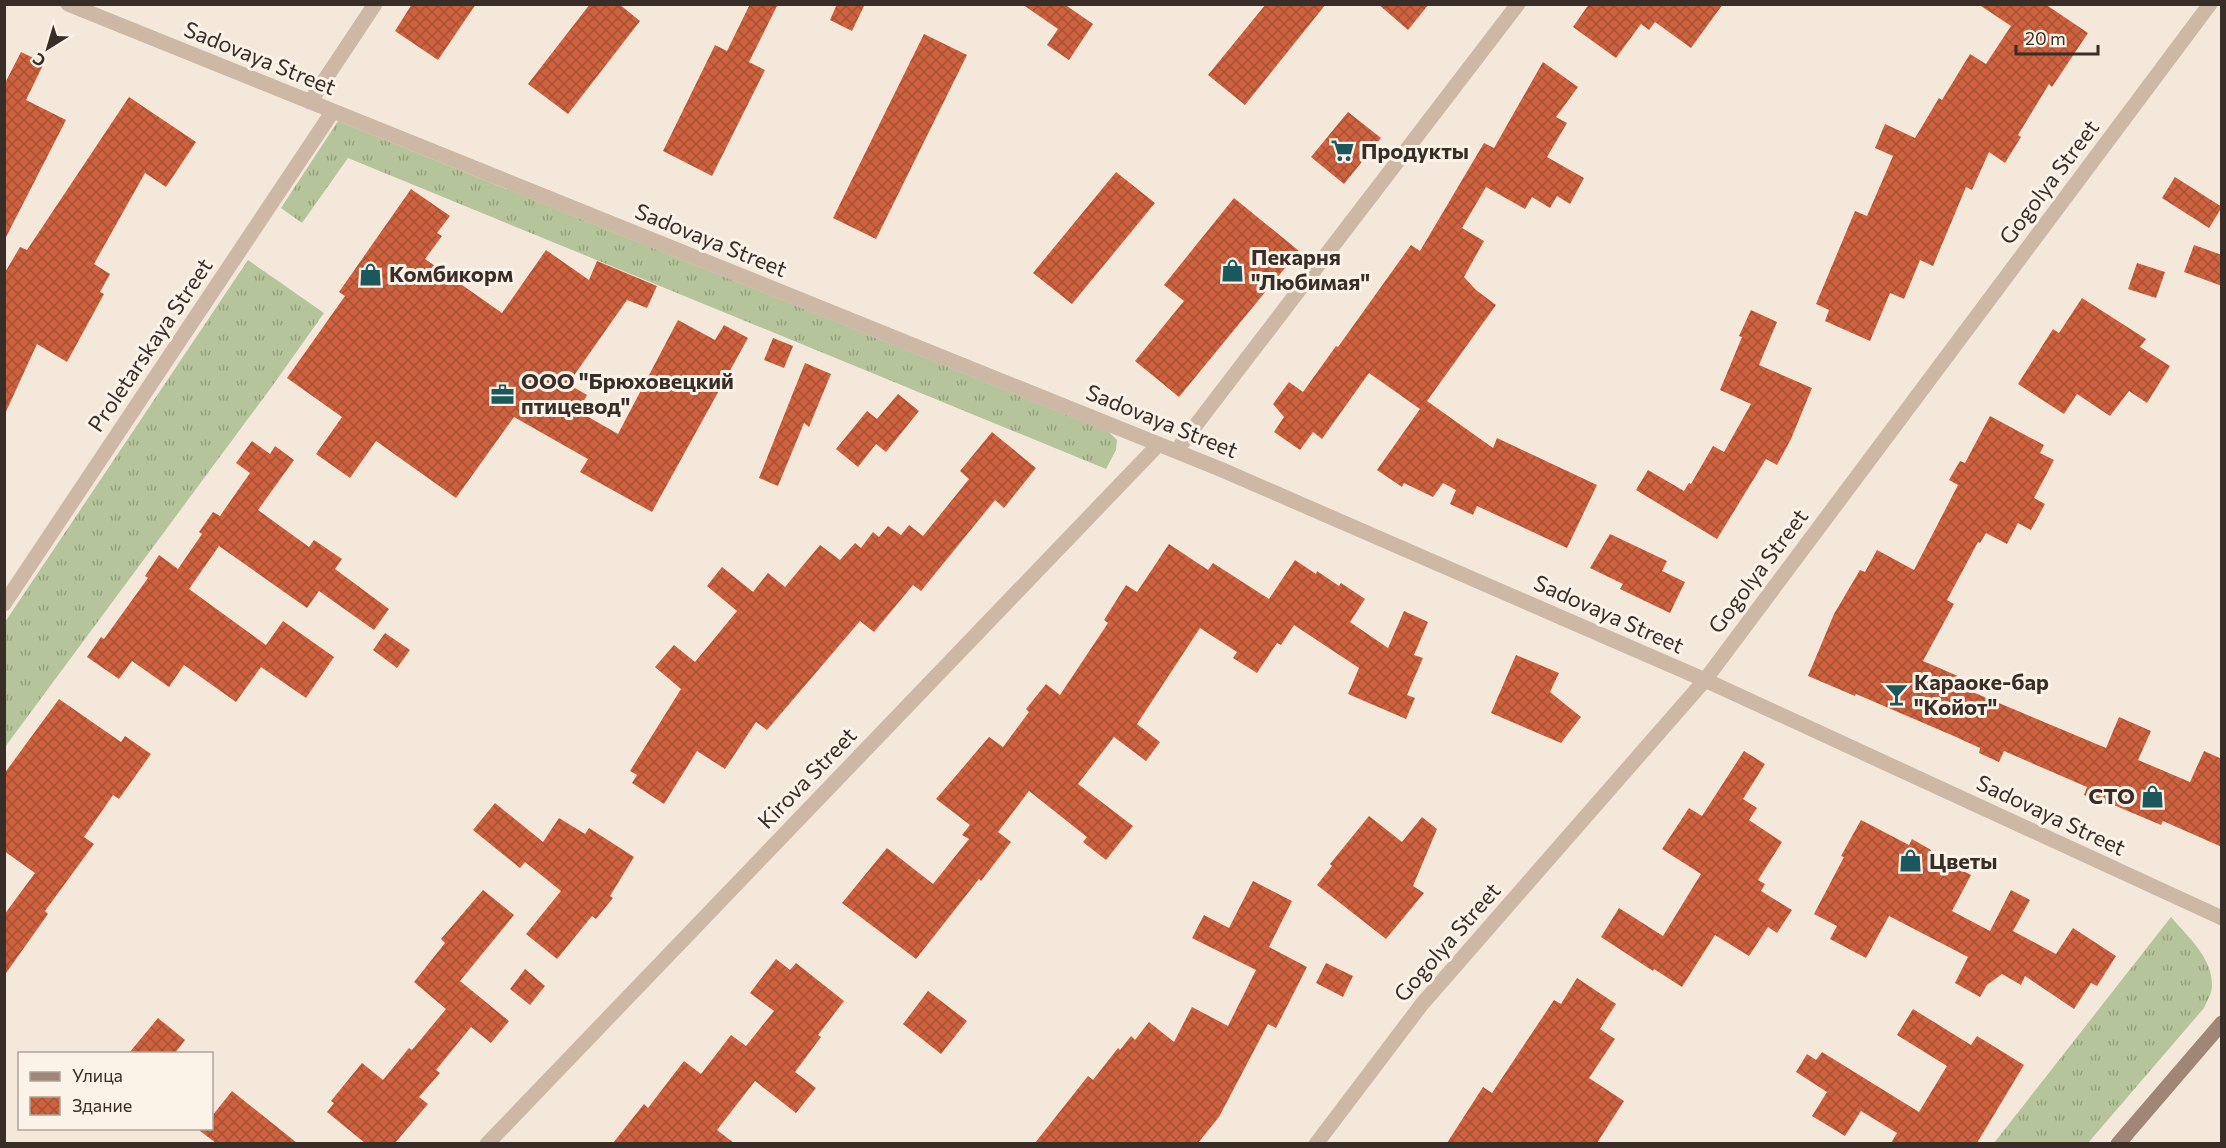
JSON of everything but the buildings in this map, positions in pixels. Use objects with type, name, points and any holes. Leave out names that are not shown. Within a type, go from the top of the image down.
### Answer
[{"type":"street","name":"Sadovaya Street","points":[[68,4],[1159,444],[1705,680],[2222,918]]},
{"type":"street","points":[[310,102],[375,4]]},
{"type":"street","points":[[1176,452],[1518,4]]},
{"type":"street","name":"Gogolya Street","points":[[1316,1143],[1422,1004],[1705,680],[2210,4]]},
{"type":"street","name":"Proletarskaya Street","points":[[4,604],[333,111]]},
{"type":"street","name":"Kirova Street","points":[[487,1143],[1159,444]]},
{"type":"street","points":[[2118,1143],[2222,1023]]},
{"type":"green space","points":[[338,121],[1109,432],[1117,440],[1116,450],[1106,469],[348,158],[302,223],[281,208]]},
{"type":"green space","points":[[248,260],[324,313],[5,747],[5,622]]},
{"type":"green space","points":[[2171,917],[2198,948],[2208,966],[2212,989],[2204,1008],[2088,1143],[1994,1143]]},
{"type":"place","name":"Продукты","points":[[1343,151]]},
{"type":"place","name":"Пекарня \"Любимая\"","points":[[1233,270]]},
{"type":"place","name":"Комбикорм","points":[[371,274]]},
{"type":"place","name":"ООО \"Брюховецкий птицевод\"","points":[[503,394]]},
{"type":"place","name":"Караоке-бар \"Койот\"","points":[[1896,695]]},
{"type":"place","name":"СТО","points":[[2153,796]]},
{"type":"place","name":"Цветы","points":[[1911,861]]}]
